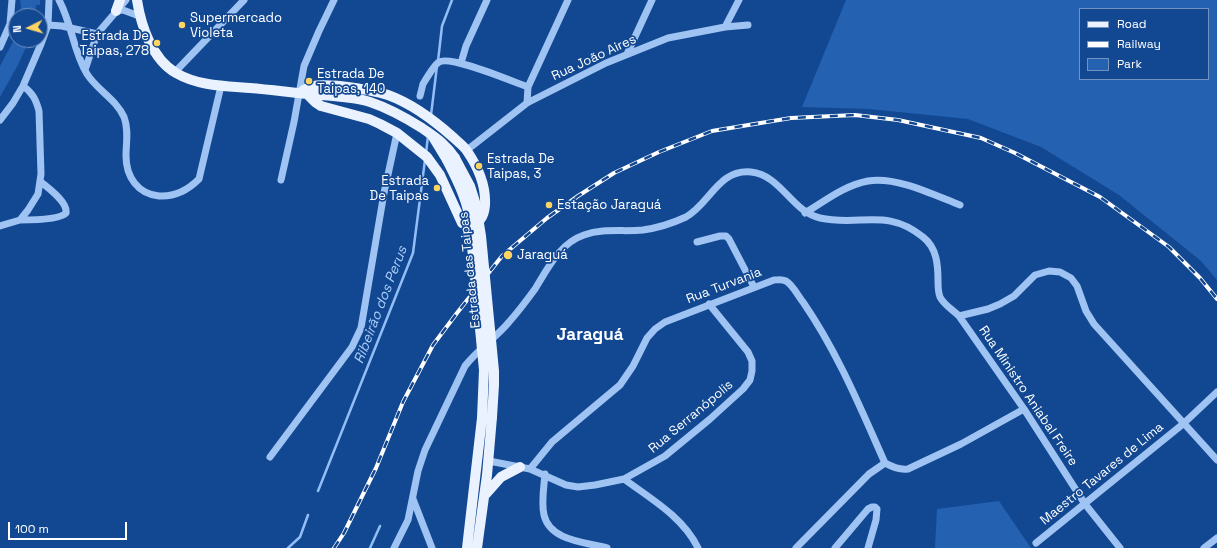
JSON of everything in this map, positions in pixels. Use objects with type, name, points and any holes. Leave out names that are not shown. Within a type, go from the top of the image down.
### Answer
[{"type":"main road","points":[[116,11],[120,0]]},
{"type":"main road","name":"Estrada das Taipas","points":[[137,0],[144,30],[154,49],[166,66],[190,80],[221,86],[345,97],[370,102],[412,122],[442,142],[451,159],[470,186],[476,206],[481,236],[494,371],[487,418]]},
{"type":"main road","points":[[308,86],[354,88],[389,95],[413,106],[430,118],[467,150],[481,175],[485,197],[484,214],[481,219],[473,225],[467,226],[462,223],[440,175],[427,157],[397,134],[369,119],[321,106],[303,93],[308,86]]},
{"type":"main road","points":[[478,548],[489,461],[487,418]]},
{"type":"main road","points":[[467,548],[487,418]]},
{"type":"main road","points":[[485,495],[501,477],[525,468]]},
{"type":"street","points":[[0,47],[10,24],[12,0]]},
{"type":"street","points":[[50,0],[48,25],[71,28],[97,34]]},
{"type":"street","points":[[59,0],[71,28],[76,51],[85,70],[96,85],[113,100],[124,118],[127,134],[126,164],[130,177],[139,188],[151,195],[168,196],[177,194],[192,186],[199,179],[221,86]]},
{"type":"street","points":[[85,70],[97,34],[126,0]]},
{"type":"street","points":[[175,72],[244,0]]},
{"type":"street","points":[[280,180],[303,93],[304,66],[334,0]]},
{"type":"street","points":[[462,63],[466,46],[487,0]]},
{"type":"street","points":[[527,103],[528,87],[568,0]]},
{"type":"street","points":[[627,54],[652,0]]},
{"type":"street","points":[[725,27],[739,0]]},
{"type":"street","points":[[116,11],[123,10],[140,16]]},
{"type":"street","name":"Rua João Aires","points":[[467,150],[527,103],[627,54],[668,38],[725,27],[748,25]]},
{"type":"street","points":[[0,120],[13,103],[23,86],[39,48]]},
{"type":"street","points":[[420,96],[423,85],[436,65],[440,61],[445,60],[462,63],[528,87]]},
{"type":"street","points":[[20,220],[35,200],[38,194],[40,182],[39,111],[32,93],[23,86]]},
{"type":"street","points":[[270,457],[302,417],[352,348],[361,328],[384,193],[397,134]]},
{"type":"street","points":[[394,548],[408,520],[418,471],[425,450],[465,366],[472,356],[508,324],[534,290],[556,256],[573,240],[584,235],[597,232],[643,230],[662,226],[691,214],[725,179],[739,173],[749,172],[760,174],[767,178],[805,213],[844,189],[869,181],[887,181],[908,186],[960,205]]},
{"type":"street","points":[[0,226],[20,220],[62,216],[66,213],[66,206],[53,192],[40,182]]},
{"type":"street","name":"Rua Ministro Aniabal Freire","points":[[805,213],[829,220],[893,220],[908,226],[924,237],[936,254],[938,263],[938,290],[940,298],[959,316],[1024,409],[1085,504],[1120,548]]},
{"type":"street","points":[[697,242],[720,236],[726,236],[754,287]]},
{"type":"street","points":[[959,316],[988,309],[1000,304],[1014,296],[1035,275],[1050,271],[1060,272],[1071,278],[1077,286],[1086,311],[1094,324],[1217,460]]},
{"type":"street","name":"Rua Turvania","points":[[525,468],[552,442],[620,384],[633,366],[647,338],[655,329],[665,322],[709,304],[774,280],[781,279],[786,281],[793,288],[816,321],[842,368],[885,463]]},
{"type":"street","name":"Rua Serranópolis","points":[[489,461],[525,468],[545,474],[566,485],[578,487],[624,479],[665,456],[710,419],[743,389],[750,380],[752,361],[748,352],[709,304]]},
{"type":"street","name":"Maestro Tavares de Lima","points":[[1036,543],[1184,424],[1217,392]]},
{"type":"street","points":[[796,548],[870,474],[885,463],[896,468],[908,469],[961,444],[1024,409]]},
{"type":"street","points":[[545,474],[543,507],[544,515],[551,529],[567,538],[607,548]]},
{"type":"street","points":[[624,479],[675,517],[693,539],[698,548]]},
{"type":"street","points":[[413,499],[432,548]]},
{"type":"street","points":[[835,548],[868,509],[875,507],[877,509],[876,520],[868,548]]},
{"type":"street","points":[[1204,548],[1217,538]]},
{"type":"green space","points":[[20,0],[40,0],[40,5],[36,5],[36,8],[21,8]]},
{"type":"green space","points":[[846,0],[1217,0],[1217,280],[1201,261],[1119,195],[1041,147],[968,119],[869,109],[802,107]]},
{"type":"green space","points":[[10,48],[25,48],[18,65],[0,97],[0,66]]},
{"type":"green space","points":[[999,501],[1031,548],[935,548],[937,509]]},
{"type":"waterway","name":"Ribeirão dos Perus","points":[[438,61],[442,26],[452,0]]},
{"type":"waterway","name":"Ribeirão dos Perus","points":[[431,115],[437,66]]},
{"type":"waterway","name":"Ribeirão dos Perus","points":[[426,153],[428,136]]},
{"type":"waterway","name":"Ribeirão dos Perus","points":[[318,491],[413,253],[425,160]]},
{"type":"waterway","name":"Ribeirão dos Perus","points":[[288,548],[300,537],[308,515]]},
{"type":"waterway","points":[[370,548],[380,526]]},
{"type":"railway","points":[[334,548],[344,533],[376,468],[403,402],[433,345],[502,256],[547,218],[614,173],[659,152],[712,131],[791,118],[855,115],[898,120],[981,138],[1015,153],[1100,197],[1169,247],[1200,278],[1217,299]]},
{"type":"place","name":"Supermercado Violeta","points":[[182,25]]},
{"type":"place","name":"Estrada De Taipas, 278","points":[[157,43]]},
{"type":"place","name":"Estrada De Taipas, 140","points":[[309,81]]},
{"type":"place","name":"Estrada De Taipas, 3","points":[[479,166]]},
{"type":"place","name":"Estrada De Taipas","points":[[437,188]]},
{"type":"place","name":"Estação Jaraguá","points":[[549,205]]},
{"type":"place","name":"Jaraguá","points":[[508,255]]},
{"type":"district","name":"Jaraguá","points":[[590,335]]}]
